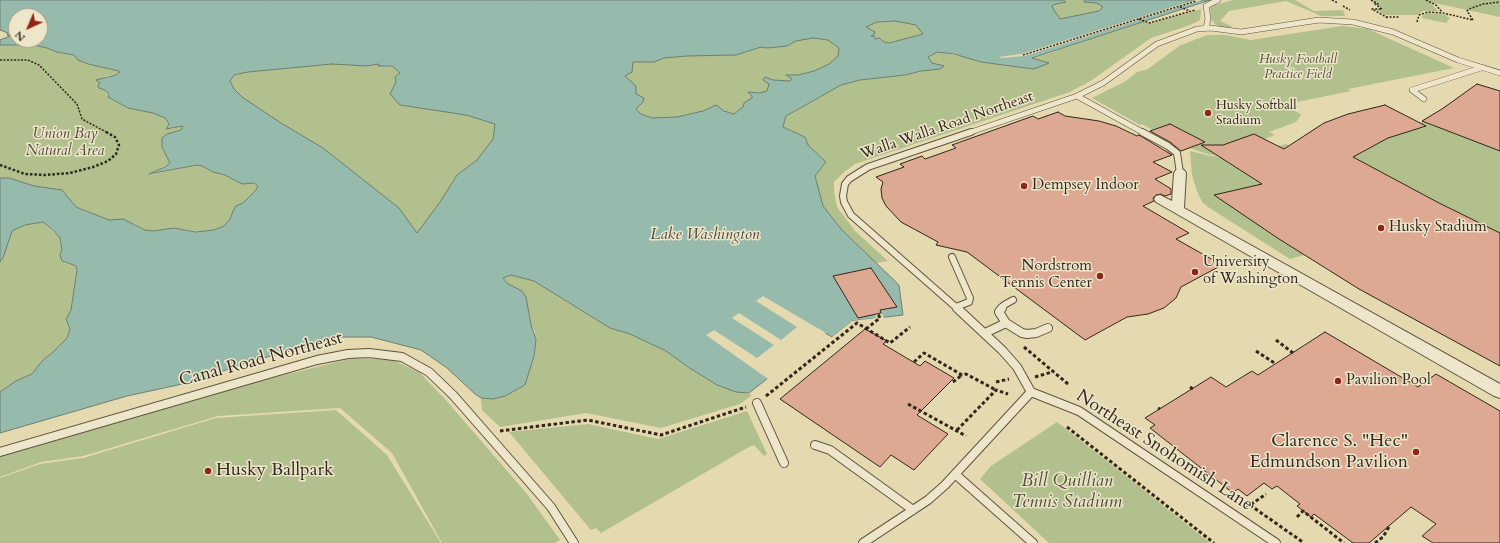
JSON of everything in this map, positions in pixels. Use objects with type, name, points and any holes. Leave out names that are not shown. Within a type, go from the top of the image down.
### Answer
[{"type":"street","points":[[1178,210],[1180,172]]},
{"type":"street","points":[[1160,199],[1500,392]]},
{"type":"lane","points":[[1206,28],[1208,19],[1206,6],[1218,0]]},
{"type":"lane","name":"Walla Walla Road Northeast","points":[[1031,392],[1016,367],[985,333],[851,215],[844,202],[843,190],[848,179],[868,167],[1077,96],[1103,83],[1163,41],[1193,30],[1206,28],[1241,32],[1319,20],[1352,22],[1393,32],[1458,60],[1500,73]]},
{"type":"lane","points":[[1424,99],[1412,90],[1481,68]]},
{"type":"lane","points":[[1077,96],[1168,146],[1177,153],[1180,172]]},
{"type":"lane","points":[[952,258],[970,298],[967,303],[956,307]]},
{"type":"lane","points":[[1014,300],[1004,305],[999,312],[1006,323],[1022,333],[1036,333],[1048,328]]},
{"type":"lane","points":[[985,333],[1006,323]]},
{"type":"lane","name":"Canal Road Northeast","points":[[0,452],[317,360],[334,356],[369,352],[402,357],[429,372],[453,395],[520,470],[551,508],[574,543]]},
{"type":"lane","points":[[863,543],[928,500],[955,474],[1031,392]]},
{"type":"lane","name":"Northeast Snohomish Lane","points":[[1031,392],[1079,411],[1276,543]]},
{"type":"lane","points":[[757,403],[784,463]]},
{"type":"lane","points":[[815,445],[830,450],[913,510]]},
{"type":"lane","points":[[955,474],[1033,543]]},
{"type":"path","points":[[1023,55],[1199,0]]},
{"type":"path","points":[[1332,0],[1338,3]]},
{"type":"path","points":[[1371,0],[1382,9],[1372,9],[1390,20]]},
{"type":"path","points":[[1426,0],[1436,5],[1443,13]]},
{"type":"path","points":[[1417,22],[1419,15],[1428,12],[1443,13],[1473,20],[1467,11],[1469,9],[1483,4],[1500,2]]},
{"type":"path","points":[[1179,6],[1191,11]]},
{"type":"path","points":[[1138,19],[1149,23],[1206,6]]},
{"type":"path","points":[[0,60],[28,60],[39,65],[77,104],[82,119],[115,137],[119,145],[116,154],[108,161],[83,170],[62,174],[25,174],[0,165]]},
{"type":"path","points":[[866,329],[880,318],[878,314]]},
{"type":"path","points":[[488,435],[509,429],[588,420],[661,435],[757,403],[857,323],[890,343],[910,327]]},
{"type":"path","points":[[1276,340],[1293,353]]},
{"type":"path","points":[[1019,344],[1068,384]]},
{"type":"path","points":[[1256,351],[1276,364]]},
{"type":"path","points":[[914,362],[924,353],[962,375],[966,374],[996,390],[1008,394]]},
{"type":"path","points":[[1033,378],[1052,371]]},
{"type":"path","points":[[953,382],[962,375]]},
{"type":"path","points":[[996,382],[1010,379]]},
{"type":"path","points":[[957,430],[996,390]]},
{"type":"path","points":[[908,404],[966,436]]},
{"type":"path","points":[[1067,427],[1099,450],[1214,543]]},
{"type":"path","points":[[1266,494],[1250,505],[1304,543]]},
{"type":"path","points":[[1297,517],[1303,511],[1344,543]]},
{"type":"path","points":[[1375,543],[1383,537],[1390,525]]},
{"type":"green space","points":[[1037,0],[1107,0],[1101,11],[1059,22]]},
{"type":"green space","points":[[1233,0],[1295,0],[1314,11],[1343,10],[1345,16],[1321,16],[1286,1],[1229,11],[1220,21],[1233,27],[1222,28],[1215,24],[1211,19],[1210,8]]},
{"type":"green space","points":[[1371,0],[1500,0],[1500,17],[1430,2],[1438,11],[1423,11],[1417,15],[1385,15],[1375,9],[1383,8],[1372,3],[1375,2]]},
{"type":"green space","points":[[1201,9],[1200,20],[1190,25],[1151,38],[1092,80],[1070,92],[855,164],[843,173],[834,182],[837,207],[855,231],[888,261],[876,263],[841,229],[823,206],[815,176],[826,162],[808,145],[805,137],[783,127],[786,116],[841,85],[860,80],[940,69],[932,63],[928,57],[937,52],[1034,69],[1032,59],[1143,22],[1150,23]]},
{"type":"green space","points":[[1428,13],[1448,15],[1447,17],[1450,18],[1446,23],[1422,18],[1423,15]]},
{"type":"green space","points":[[895,21],[916,25],[923,34],[889,43],[884,42],[879,38],[870,38],[868,36],[873,30],[865,27],[868,25],[877,22]]},
{"type":"green space","name":"Husky Football Practice Field","points":[[1342,26],[1368,29],[1454,68],[1348,89],[1351,91],[1292,103],[1298,107],[1293,109],[1301,115],[1296,122],[1269,132],[1275,135],[1264,139],[1273,143],[1238,156],[1224,157],[1207,154],[1190,148],[1184,150],[1150,131],[1153,130],[1142,124],[1140,125],[1092,98],[1126,81],[1137,72],[1148,69],[1179,46],[1208,35],[1225,35],[1251,40]]},
{"type":"green space","points":[[798,35],[838,41],[848,57],[723,120],[640,121],[615,65],[627,60]]},
{"type":"green space","name":"Union Bay Natural Area","points":[[0,45],[8,45],[8,48],[47,48],[65,54],[75,55],[78,60],[88,64],[119,71],[120,72],[116,75],[106,76],[99,82],[99,88],[105,90],[112,100],[128,108],[153,113],[165,118],[170,129],[183,126],[179,131],[170,133],[170,163],[149,175],[197,165],[213,172],[225,175],[240,183],[254,183],[258,186],[243,203],[236,207],[230,219],[224,226],[203,232],[174,228],[153,231],[145,230],[135,224],[109,220],[76,207],[43,222],[60,238],[61,253],[64,263],[76,266],[77,270],[71,310],[66,319],[70,329],[67,338],[43,360],[32,374],[16,381],[0,392]]},
{"type":"green space","points":[[381,59],[508,121],[423,238],[257,114],[220,77],[237,71]]},
{"type":"green space","name":"Husky Stadium","points":[[1477,84],[1500,91],[1500,366],[1406,315],[1304,255],[1290,259],[1208,207],[1202,202],[1197,191],[1192,175],[1190,151],[1210,156],[1240,158],[1286,144],[1309,155],[1239,170],[1241,171],[1345,151],[1305,135],[1317,127],[1348,114],[1385,105],[1420,123]]},
{"type":"green space","points":[[512,275],[534,281],[610,328],[630,334],[666,351],[717,385],[752,395],[740,404],[661,428],[586,413],[500,427],[482,410],[481,398],[493,399],[525,386],[534,356],[535,332],[531,325],[526,297],[508,284],[503,278]]},
{"type":"green space","points":[[353,358],[393,360],[419,372],[445,399],[527,494],[560,540],[555,543],[442,543],[392,453],[340,408],[218,416],[83,456],[41,462],[0,477],[0,457],[86,430],[276,377]]},
{"type":"green space","name":"Husky Ballpark","points":[[336,410],[387,455],[441,543],[0,543],[0,478],[40,464],[83,458],[216,418]]},
{"type":"green space","points":[[747,411],[767,454],[764,456],[754,445],[749,447],[601,533],[596,528],[591,530],[509,432],[588,424],[658,439]]},
{"type":"green space","name":"Bill Quillian Tennis Stadium","points":[[1057,422],[1210,543],[1049,543],[980,479],[991,466]]},
{"type":"water","name":"Lake Washington","points":[[0,0],[1063,0],[1066,2],[1053,5],[1052,7],[1060,19],[1099,11],[1103,7],[1097,3],[1084,2],[1085,0],[1210,0],[1032,58],[1049,63],[1034,69],[981,62],[954,54],[937,52],[928,57],[932,63],[944,66],[940,69],[860,80],[841,85],[786,116],[783,127],[805,137],[808,145],[826,162],[815,176],[823,206],[841,229],[899,285],[903,315],[852,321],[832,337],[825,333],[749,393],[736,392],[717,385],[666,351],[630,334],[610,328],[534,281],[511,275],[503,278],[508,284],[522,291],[526,297],[531,325],[536,340],[534,356],[525,385],[505,396],[493,399],[481,398],[447,368],[421,350],[371,337],[342,337],[245,363],[196,381],[127,396],[0,433],[0,392],[16,381],[32,374],[43,360],[67,338],[70,329],[66,319],[71,310],[77,270],[76,266],[62,261],[60,255],[62,250],[60,238],[43,222],[25,225],[12,231],[3,258],[0,262],[0,178],[9,178],[34,186],[62,190],[76,207],[109,220],[123,219],[145,230],[153,231],[174,228],[196,232],[214,230],[224,226],[230,219],[236,206],[243,203],[258,186],[254,183],[242,184],[225,175],[213,172],[197,165],[149,174],[165,167],[170,163],[162,147],[162,138],[167,134],[181,130],[183,126],[166,129],[169,124],[165,118],[153,113],[128,108],[108,97],[109,94],[105,90],[99,88],[98,85],[100,83],[96,80],[116,75],[120,72],[119,71],[88,64],[78,60],[74,55],[57,52],[47,48],[48,8],[8,8],[8,33],[0,30]],"holes":[[[895,21],[916,25],[923,34],[889,43],[884,42],[879,38],[875,39],[874,36],[871,36],[874,35],[875,32],[866,27],[877,22]],[[813,38],[828,40],[839,48],[838,56],[829,64],[814,71],[798,75],[786,75],[792,79],[790,81],[773,80],[765,77],[763,80],[769,84],[767,91],[759,93],[748,92],[752,98],[744,103],[743,107],[734,114],[724,111],[716,105],[703,111],[677,117],[652,118],[641,114],[636,109],[643,102],[644,98],[636,94],[636,86],[625,76],[632,72],[633,62],[654,62],[664,58],[687,56],[736,55],[761,47],[767,48],[787,46],[796,41]],[[332,64],[366,66],[379,64],[378,66],[392,66],[400,73],[395,77],[396,82],[390,94],[400,105],[466,115],[495,124],[493,139],[477,160],[457,175],[440,202],[417,233],[399,208],[323,148],[281,123],[242,97],[234,89],[230,81],[234,75],[248,72]]]},
{"type":"water","name":"Lake Washington","points":[[8,37],[8,45],[0,45],[0,40]]},
{"type":"pier","points":[[1195,0],[1202,0],[1025,56],[999,57],[1021,54]]},
{"type":"pier","points":[[763,296],[826,333],[768,379],[706,335],[714,330],[757,358],[774,345],[732,318],[739,313],[781,340],[797,327],[756,301]]},
{"type":"pier","points":[[881,313],[884,317],[881,320],[853,323],[834,338],[832,337],[852,321],[876,318],[875,314]]},
{"type":"building","points":[[1477,84],[1500,91],[1500,151],[1422,121],[1442,109]]},
{"type":"building","name":"Husky Stadium","points":[[1385,105],[1426,126],[1388,138],[1353,157],[1439,203],[1500,233],[1500,366],[1359,289],[1279,239],[1214,195],[1262,184],[1201,145],[1223,145],[1254,134],[1284,149],[1324,123],[1348,114]]},
{"type":"building","points":[[1058,112],[1065,116],[1099,121],[1116,126],[1137,136],[1139,135],[1172,155],[1153,162],[1172,172],[1155,179],[1171,189],[1171,194],[1165,196],[1161,194],[1156,195],[1153,198],[1154,201],[1143,206],[1189,233],[1176,239],[1222,265],[1181,287],[1176,298],[1164,308],[1148,314],[1127,317],[1085,340],[967,252],[936,245],[938,242],[901,222],[886,206],[882,198],[881,189],[883,182],[876,177],[904,167],[900,164],[922,156],[925,159],[956,148],[952,145],[1033,116],[1038,119]]},
{"type":"building","points":[[1170,124],[1205,142],[1181,151],[1170,142],[1150,131]]},
{"type":"building","points":[[871,268],[897,307],[880,310],[881,313],[858,318],[833,276]]},
{"type":"building","points":[[865,329],[887,341],[883,344],[920,366],[925,361],[954,378],[917,415],[948,434],[914,470],[891,455],[880,467],[780,399]]},
{"type":"building","points":[[1325,332],[1418,387],[1436,374],[1500,411],[1500,543],[1433,543],[1422,536],[1436,524],[1411,507],[1369,543],[1353,543],[1314,514],[1311,517],[1297,506],[1300,504],[1277,486],[1272,489],[1264,483],[1247,496],[1238,489],[1233,493],[1150,428],[1155,425],[1145,418],[1211,377],[1226,387],[1252,371],[1258,375]]},
{"type":"place","name":"Husky Softball Stadium","points":[[1208,113]]},
{"type":"place","name":"Dempsey Indoor","points":[[1024,186]]},
{"type":"place","name":"Husky Stadium","points":[[1381,228]]},
{"type":"place","name":"University of Washington","points":[[1195,272]]},
{"type":"place","name":"Nordstrom Tennis Center","points":[[1100,276]]},
{"type":"place","name":"Pavilion Pool","points":[[1338,381]]},
{"type":"place","name":"Clarence S. \"Hec\" Edmundson Pavilion","points":[[1416,452]]},
{"type":"place","name":"Husky Ballpark","points":[[208,471]]}]
